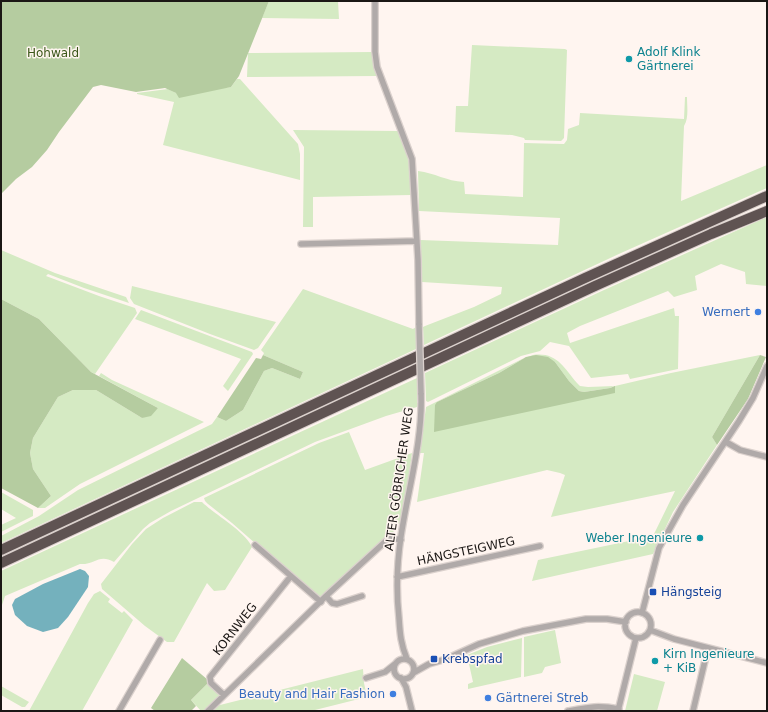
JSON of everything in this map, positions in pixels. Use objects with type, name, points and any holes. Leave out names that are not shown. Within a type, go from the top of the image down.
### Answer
[{"type":"highway","points":[[1,550],[585,278],[767,196]]},
{"type":"highway","points":[[1,564],[622,274],[711,234],[767,211]]},
{"type":"street","name":"ALTER GÖBRICHER WEG","points":[[375,1],[375,52],[377,67],[412,159],[418,260],[421,392],[420,427],[401,540],[397,577],[402,648],[407,659]]},
{"type":"street","points":[[301,244],[417,241]]},
{"type":"street","points":[[642,613],[660,548],[683,505],[726,442],[753,398],[767,366]]},
{"type":"street","points":[[726,442],[740,450],[767,457]]},
{"type":"street","points":[[208,711],[326,596],[387,540],[392,538],[401,540]]},
{"type":"street","points":[[255,545],[320,602]]},
{"type":"street","name":"HÄNGSTEIGWEG","points":[[397,577],[540,546]]},
{"type":"street","name":"KORNWEG","points":[[224,695],[211,683],[210,677],[291,576]]},
{"type":"street","points":[[326,596],[332,604],[337,604],[362,596]]},
{"type":"street","points":[[642,613],[650,620],[650,630],[646,636],[636,638],[628,632],[626,622],[628,617],[633,614],[642,613]]},
{"type":"street","points":[[404,678],[429,664],[446,659],[479,644],[523,631],[586,619],[607,619],[626,622]]},
{"type":"street","points":[[650,630],[708,648],[767,663]]},
{"type":"street","points":[[568,711],[592,706],[603,706],[618,710],[636,638]]},
{"type":"street","points":[[119,711],[160,640]]},
{"type":"street","name":"ALTER GÖBRICHER WEG","points":[[397,662],[402,648]]},
{"type":"street","points":[[693,711],[708,648]]},
{"type":"street","points":[[366,678],[385,672],[397,662],[407,659],[413,663],[429,664]]},
{"type":"street","points":[[396,674],[394,668],[397,662]]},
{"type":"street","points":[[413,663],[413,673]]},
{"type":"street","points":[[385,672],[396,674],[404,678]]},
{"type":"street","points":[[404,678],[412,711]]},
{"type":"green space","name":"Hohwald","points":[[1,1],[269,1],[239,76],[231,87],[179,98],[176,93],[165,88],[136,92],[101,85],[93,87],[47,150],[32,167],[16,179],[1,194]]},
{"type":"green space","points":[[269,1],[338,1],[339,19],[262,18]]},
{"type":"green space","points":[[472,45],[567,50],[564,138],[561,141],[525,140],[524,138],[512,135],[455,132],[456,106],[468,106]]},
{"type":"green space","points":[[373,52],[378,74],[376,76],[247,77],[248,53]]},
{"type":"green space","points":[[237,79],[240,79],[298,144],[300,154],[300,180],[163,145],[174,102],[137,94],[168,89],[176,93],[231,87]]},
{"type":"green space","points":[[685,97],[687,97],[687,119],[684,126],[681,201],[767,165],[767,188],[621,253],[424,345],[423,327],[474,307],[501,294],[502,287],[422,282],[420,240],[558,245],[560,218],[419,211],[418,171],[464,182],[465,194],[523,197],[524,143],[564,144],[567,140],[568,129],[579,125],[580,113],[684,119]]},
{"type":"green space","points":[[293,130],[398,131],[410,161],[411,195],[313,197],[313,227],[303,227],[304,147]]},
{"type":"green space","points":[[735,216],[630,264],[1,557],[573,289]]},
{"type":"green space","points":[[767,217],[767,286],[746,284],[745,272],[721,264],[695,276],[697,290],[674,297],[668,291],[580,326],[567,333],[570,343],[674,308],[675,316],[679,316],[678,369],[630,379],[628,374],[591,378],[569,346],[550,342],[540,351],[521,356],[428,402],[426,401],[425,373],[604,290]]},
{"type":"green space","points":[[1,250],[55,273],[126,297],[129,303],[48,274],[46,276],[135,308],[137,313],[95,374],[91,372],[39,319],[1,299]]},
{"type":"green space","points":[[132,286],[276,322],[258,348],[254,350],[134,304],[130,298]]},
{"type":"green space","points":[[303,289],[413,329],[416,327],[416,349],[1,543],[1,536],[39,516],[78,490],[212,424],[217,417],[226,421],[243,410],[264,371],[272,368],[300,379],[303,372],[263,355],[264,353],[261,350]]},
{"type":"green space","points":[[1,299],[39,319],[91,372],[158,408],[151,416],[142,418],[96,390],[73,390],[58,397],[33,438],[30,453],[33,469],[51,496],[38,508],[1,488]]},
{"type":"green space","points":[[141,310],[252,352],[253,354],[228,391],[223,386],[241,359],[135,319]]},
{"type":"green space","points":[[263,355],[303,372],[300,379],[272,368],[264,371],[243,410],[226,421],[217,417],[256,358],[261,359]]},
{"type":"green space","points":[[536,355],[548,357],[555,362],[569,381],[579,391],[584,392],[615,386],[615,393],[434,432],[435,405],[437,402],[499,373],[526,357]]},
{"type":"green space","points":[[541,355],[554,358],[580,386],[614,386],[584,392],[579,391],[569,381],[555,362],[527,357]]},
{"type":"green space","points":[[760,355],[712,437],[717,445],[673,512],[653,554],[532,581],[538,560],[653,536],[675,491],[551,517],[565,475],[547,470],[417,502],[424,453],[420,453],[426,407],[524,358],[499,373],[437,402],[615,393],[614,386]]},
{"type":"green space","points":[[760,355],[766,357],[748,399],[717,445],[712,437]]},
{"type":"green space","points":[[101,373],[112,380],[204,422],[80,484],[45,508],[38,508],[51,496],[33,469],[30,453],[33,438],[58,397],[73,390],[96,390],[142,418],[158,408],[99,376]]},
{"type":"green space","points":[[417,378],[417,403],[419,403],[417,407],[386,416],[315,442],[171,511],[150,523],[143,529],[114,562],[101,559],[90,563],[80,564],[5,596],[1,608],[1,571]]},
{"type":"green space","points":[[349,432],[365,470],[412,453],[405,504],[401,519],[392,534],[319,599],[208,504],[204,498],[319,443]]},
{"type":"green space","points":[[1,492],[33,510],[33,516],[1,532],[1,525],[16,518],[1,509]]},
{"type":"green space","points":[[194,502],[202,502],[237,529],[249,541],[252,547],[225,590],[214,591],[207,583],[174,642],[167,642],[145,626],[102,589],[101,584],[132,544],[146,529],[163,518]]},
{"type":"green space","points":[[100,591],[110,599],[108,602],[122,613],[124,611],[133,620],[82,711],[29,711],[88,603],[94,594]]},
{"type":"green space","points":[[555,630],[561,663],[545,667],[542,673],[524,677],[524,637]]},
{"type":"green space","points":[[522,638],[521,677],[468,689],[468,684],[473,682],[467,655],[487,647]]},
{"type":"green space","points":[[182,658],[208,680],[208,683],[191,700],[196,706],[191,711],[155,711],[151,708]]},
{"type":"green space","points":[[363,669],[367,697],[311,711],[211,711],[216,706]]},
{"type":"green space","points":[[634,674],[665,682],[657,711],[625,711]]},
{"type":"green space","points":[[208,683],[219,693],[219,697],[205,711],[201,711],[191,700]]},
{"type":"green space","points":[[1,686],[29,702],[25,707],[22,707],[1,695]]},
{"type":"water","points":[[80,569],[85,571],[89,576],[88,587],[68,617],[58,628],[43,632],[27,626],[15,615],[12,605],[15,599],[43,584]]},
{"type":"place","name":"Adolf Klink Gärtnerei","points":[[629,59]]},
{"type":"place","name":"Wernert","points":[[758,312]]},
{"type":"place","name":"Weber Ingenieure","points":[[700,538]]},
{"type":"place","name":"Hängsteig","points":[[653,592]]},
{"type":"place","name":"Krebspfad","points":[[434,659]]},
{"type":"place","name":"Kirn Ingenieure + KiB","points":[[655,661]]},
{"type":"place","name":"Beauty and Hair Fashion","points":[[393,694]]},
{"type":"place","name":"Gärtnerei Streb","points":[[488,698]]}]
